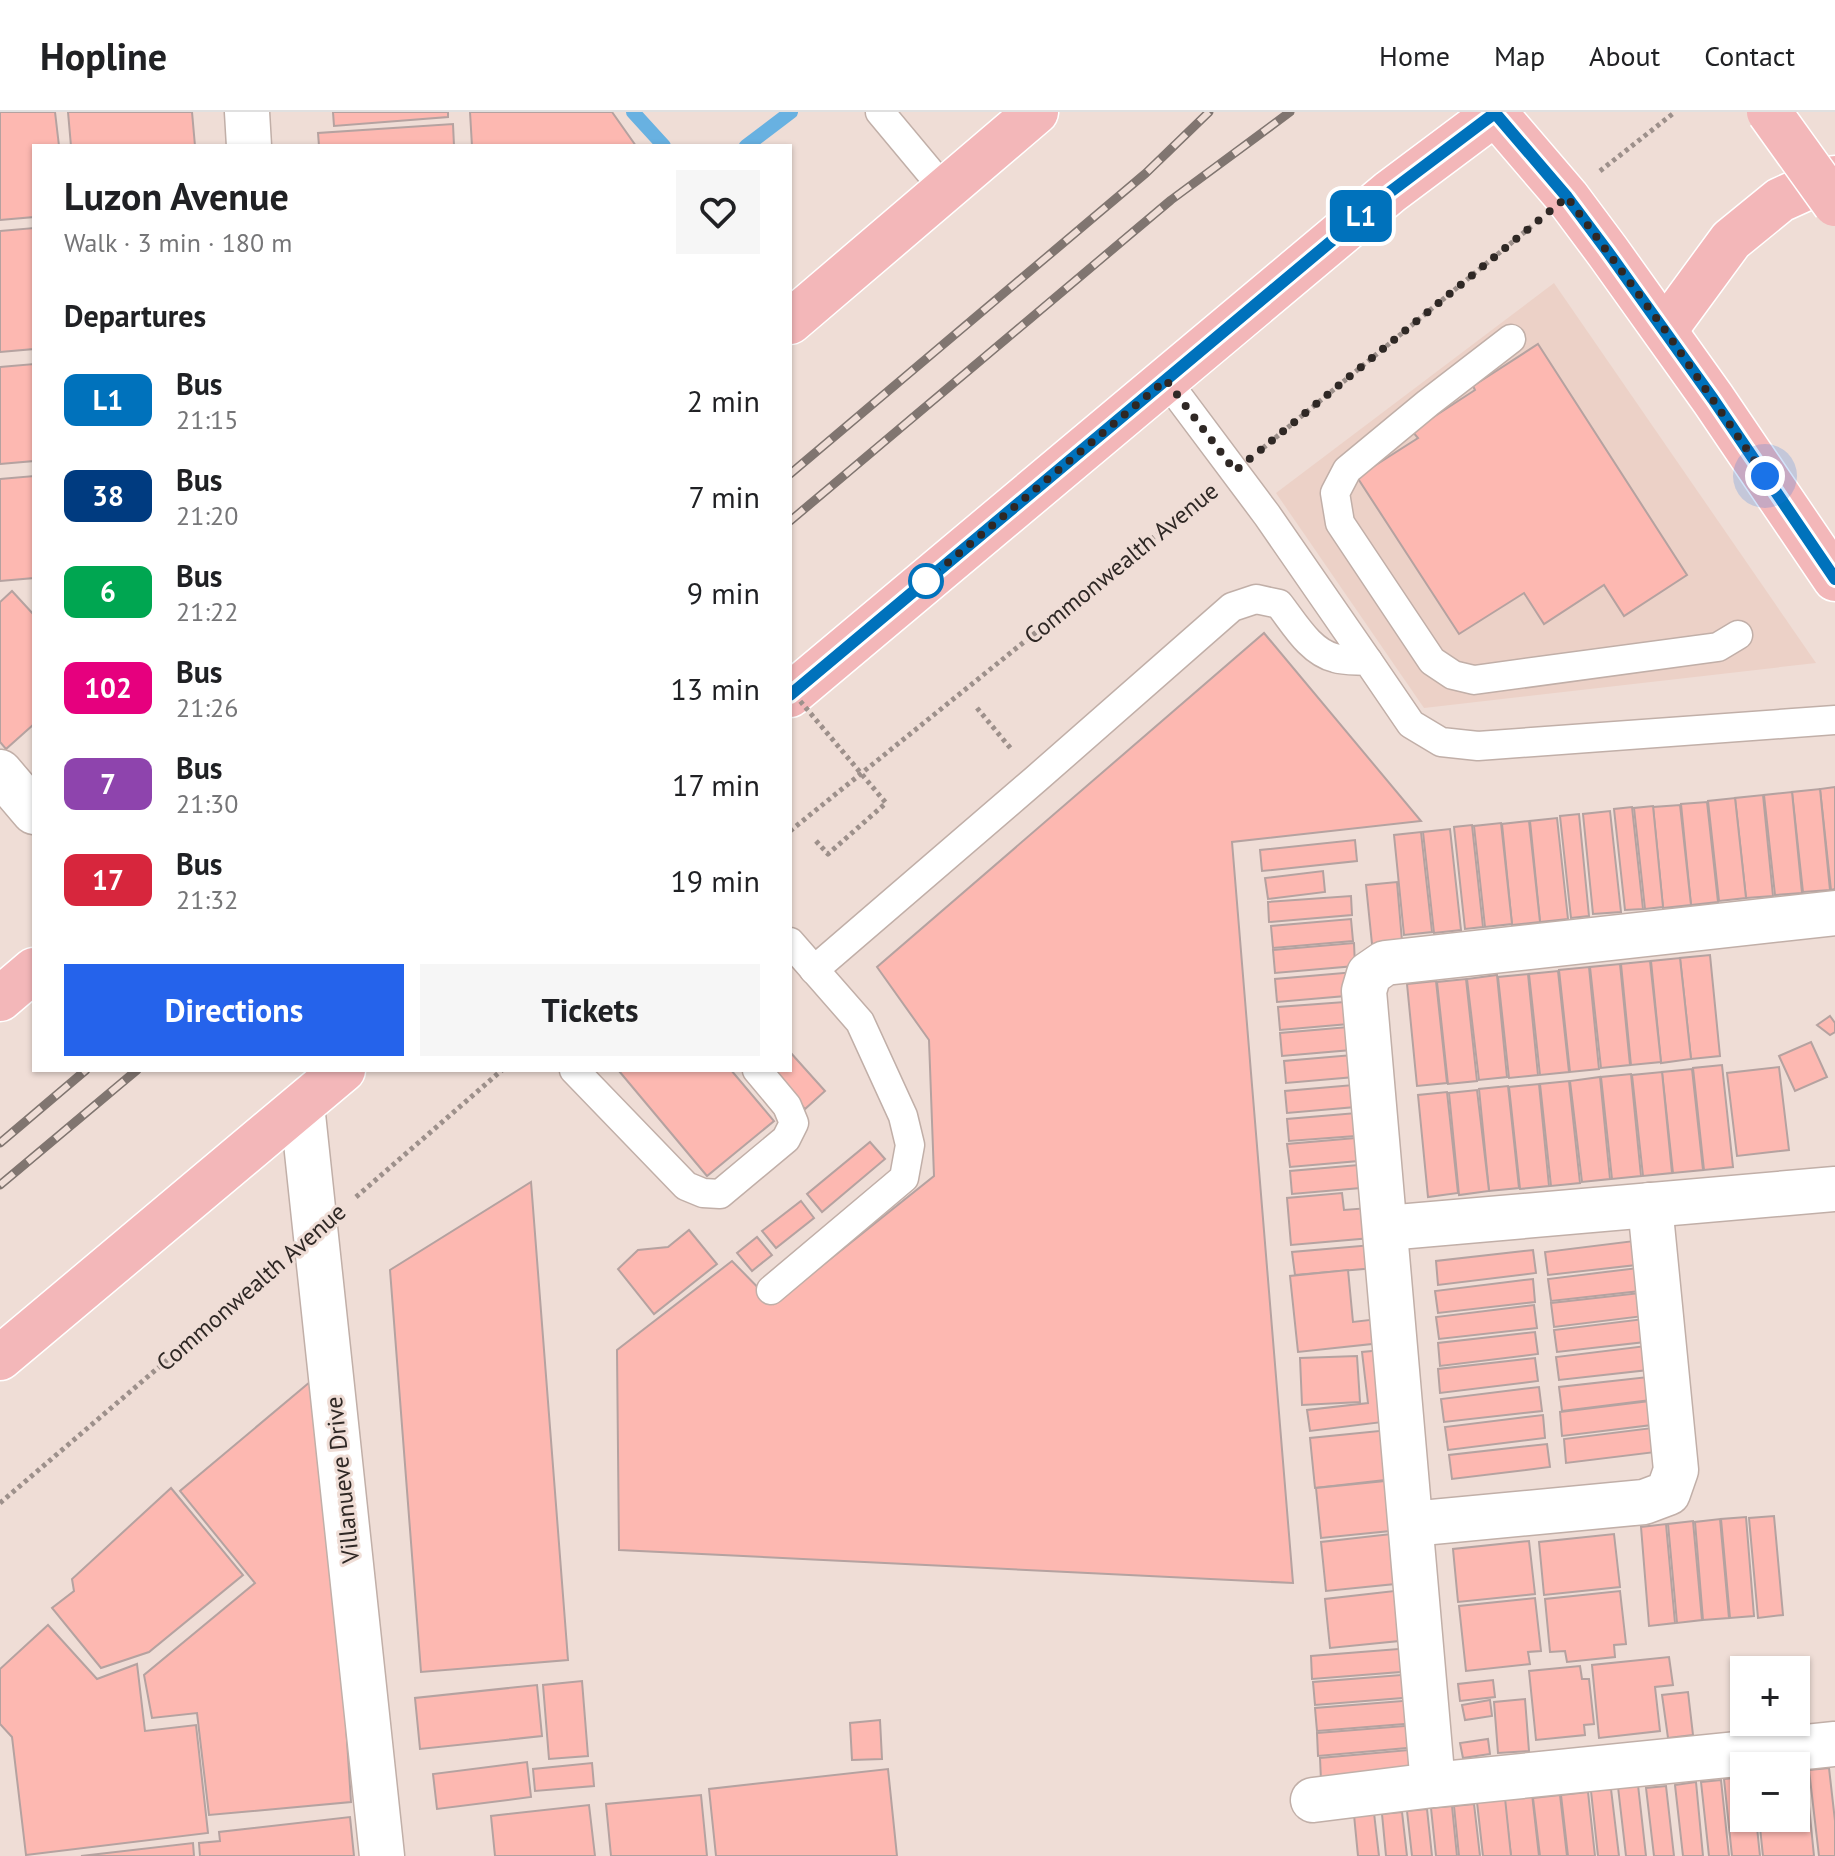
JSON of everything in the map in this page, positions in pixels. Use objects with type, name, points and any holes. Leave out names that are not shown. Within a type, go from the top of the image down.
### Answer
[{"type":"main road","points":[[792,320],[1036,112]]},
{"type":"main road","points":[[1769,112],[1835,204]]},
{"type":"main road","points":[[792,693],[1390,192],[1496,113],[1567,197],[1665,330],[1835,579]]},
{"type":"main road","points":[[1665,330],[1731,240],[1780,200],[1835,178]]},
{"type":"main road","points":[[0,999],[32,972]]},
{"type":"main road","points":[[0,1358],[341,1072]]},
{"type":"street","points":[[247,112],[249,144]]},
{"type":"street","points":[[0,772],[32,810]]},
{"type":"street","points":[[1433,1785],[1364,991],[1369,974],[1385,963],[1835,913]]},
{"type":"street","name":"Villanueve Drive","points":[[302,1105],[382,1856]]},
{"type":"street","points":[[1386,1228],[1835,1189]]},
{"type":"street","points":[[1411,1524],[1644,1502],[1668,1493],[1676,1470],[1650,1205]]},
{"type":"street","points":[[1313,1800],[1835,1744]]},
{"type":"lane","points":[[880,112],[945,190]]},
{"type":"lane","points":[[1511,339],[1347,470],[1335,493],[1340,523],[1432,661],[1453,675],[1474,680],[1718,647],[1738,635]]},
{"type":"lane","points":[[1166,380],[1267,515],[1411,724],[1441,742],[1478,746],[1835,720]]},
{"type":"lane","points":[[814,970],[1232,607],[1256,599],[1279,604],[1310,644],[1323,654],[1337,659],[1368,661]]},
{"type":"lane","points":[[771,1290],[904,1178],[910,1145],[903,1116],[860,1022],[792,944]]},
{"type":"lane","points":[[576,1072],[686,1186],[703,1193],[720,1194],[786,1139],[794,1123],[787,1106],[759,1072]]},
{"type":"path","name":"Commonwealth Avenue","points":[[792,829],[1675,112]]},
{"type":"path","points":[[792,691],[886,803],[828,854],[816,841]]},
{"type":"path","points":[[977,708],[1036,779]]},
{"type":"path","name":"Commonwealth Avenue","points":[[0,1503],[500,1072]]},
{"type":"shaded area","points":[[1554,283],[1816,663],[1424,708],[1276,493]]},
{"type":"building","points":[[0,112],[55,112],[59,144],[32,144],[32,217],[0,220]]},
{"type":"building","points":[[68,112],[192,112],[195,144],[71,144]]},
{"type":"building","points":[[333,112],[448,112],[448,117],[334,126]]},
{"type":"building","points":[[470,112],[612,112],[635,144],[472,144]]},
{"type":"building","points":[[453,124],[454,144],[319,144],[318,133]]},
{"type":"building","points":[[32,228],[32,349],[0,352],[0,231]]},
{"type":"building","points":[[1538,344],[1687,575],[1624,616],[1604,585],[1544,624],[1524,593],[1459,634],[1357,477],[1418,438],[1412,431]]},
{"type":"building","points":[[32,364],[32,461],[0,464],[0,367]]},
{"type":"building","points":[[32,476],[32,578],[0,581],[0,479]]},
{"type":"building","points":[[12,591],[32,613],[32,726],[6,749],[0,742],[0,602]]},
{"type":"building","points":[[1264,633],[1421,821],[1232,842],[1293,1583],[619,1550],[617,1350],[732,1261],[774,1304],[934,1176],[929,1040],[877,967]]},
{"type":"building","points":[[1835,787],[1835,889],[1831,890],[1820,789]]},
{"type":"building","points":[[1820,789],[1830,890],[1803,892],[1792,792]]},
{"type":"building","points":[[1792,792],[1802,893],[1775,895],[1764,795]]},
{"type":"building","points":[[1763,795],[1773,896],[1746,898],[1735,798]]},
{"type":"building","points":[[1735,798],[1746,898],[1719,901],[1708,801]]},
{"type":"building","points":[[1707,802],[1718,902],[1691,905],[1681,804]]},
{"type":"building","points":[[1680,805],[1691,905],[1663,908],[1653,807]]},
{"type":"building","points":[[1653,806],[1663,907],[1645,909],[1634,808]]},
{"type":"building","points":[[1632,807],[1643,909],[1625,910],[1614,809]]},
{"type":"building","points":[[1610,811],[1621,912],[1593,914],[1583,814]]},
{"type":"building","points":[[1579,814],[1589,916],[1571,918],[1560,816]]},
{"type":"building","points":[[1557,818],[1568,919],[1540,922],[1530,821]]},
{"type":"building","points":[[1529,821],[1540,922],[1512,925],[1502,824]]},
{"type":"building","points":[[1501,823],[1512,924],[1485,927],[1474,826]]},
{"type":"building","points":[[1472,825],[1483,927],[1465,929],[1454,827]]},
{"type":"building","points":[[1450,829],[1461,930],[1434,933],[1423,832]]},
{"type":"building","points":[[1421,832],[1432,932],[1404,935],[1394,835]]},
{"type":"building","points":[[1355,840],[1357,861],[1262,871],[1260,850]]},
{"type":"building","points":[[1323,871],[1325,892],[1268,899],[1265,878]]},
{"type":"building","points":[[1397,882],[1402,941],[1372,944],[1366,885]]},
{"type":"building","points":[[1351,896],[1352,915],[1269,922],[1268,902]]},
{"type":"building","points":[[1351,919],[1353,941],[1273,948],[1271,926]]},
{"type":"building","points":[[1354,943],[1355,966],[1275,973],[1273,950]]},
{"type":"building","points":[[1710,955],[1720,1056],[1691,1059],[1680,958]]},
{"type":"building","points":[[1680,958],[1691,1059],[1661,1063],[1651,961]]},
{"type":"building","points":[[1650,961],[1661,1062],[1631,1065],[1621,964]]},
{"type":"building","points":[[1620,964],[1630,1065],[1601,1068],[1590,967]]},
{"type":"building","points":[[1589,967],[1599,1069],[1570,1072],[1559,970]]},
{"type":"building","points":[[1558,971],[1569,1072],[1540,1075],[1529,974]]},
{"type":"building","points":[[1355,972],[1357,995],[1277,1002],[1275,979]]},
{"type":"building","points":[[1528,974],[1538,1075],[1509,1078],[1498,977]]},
{"type":"building","points":[[1497,975],[1507,1077],[1479,1080],[1467,979]]},
{"type":"building","points":[[1466,979],[1477,1081],[1448,1084],[1437,982]]},
{"type":"building","points":[[1436,981],[1447,1083],[1417,1086],[1407,984]]},
{"type":"building","points":[[1358,1001],[1360,1023],[1280,1030],[1278,1007]]},
{"type":"building","points":[[1830,1016],[1835,1023],[1835,1032],[1830,1035],[1817,1025]]},
{"type":"building","points":[[1360,1026],[1363,1049],[1282,1056],[1280,1033]]},
{"type":"building","points":[[1811,1042],[1827,1077],[1795,1091],[1779,1056]]},
{"type":"building","points":[[792,1054],[825,1091],[805,1109],[772,1072],[792,1072]]},
{"type":"building","points":[[1364,1054],[1366,1076],[1286,1083],[1284,1061]]},
{"type":"building","points":[[1722,1065],[1733,1167],[1704,1170],[1693,1068]]},
{"type":"building","points":[[1779,1067],[1789,1150],[1737,1156],[1727,1073]]},
{"type":"building","points":[[1692,1069],[1703,1170],[1673,1173],[1662,1072]]},
{"type":"building","points":[[620,1072],[733,1072],[774,1121],[707,1176]]},
{"type":"building","points":[[1662,1072],[1672,1173],[1643,1176],[1632,1075]]},
{"type":"building","points":[[1631,1074],[1641,1176],[1612,1179],[1601,1077]]},
{"type":"building","points":[[1600,1077],[1610,1179],[1582,1182],[1570,1081]]},
{"type":"building","points":[[1569,1081],[1580,1183],[1551,1186],[1540,1084]]},
{"type":"building","points":[[1365,1084],[1367,1106],[1287,1113],[1285,1091]]},
{"type":"building","points":[[1539,1084],[1549,1186],[1520,1189],[1509,1087]]},
{"type":"building","points":[[1508,1086],[1519,1188],[1489,1191],[1479,1089]]},
{"type":"building","points":[[1477,1090],[1489,1191],[1459,1195],[1449,1093]]},
{"type":"building","points":[[1447,1092],[1458,1193],[1428,1197],[1418,1095]]},
{"type":"building","points":[[1368,1112],[1369,1135],[1289,1141],[1287,1119]]},
{"type":"building","points":[[1367,1137],[1370,1160],[1290,1167],[1287,1144]]},
{"type":"building","points":[[870,1142],[885,1159],[822,1212],[807,1194]]},
{"type":"building","points":[[1370,1164],[1372,1187],[1292,1194],[1290,1171]]},
{"type":"building","points":[[531,1182],[568,1660],[421,1672],[390,1270]]},
{"type":"building","points":[[1342,1193],[1344,1210],[1369,1208],[1371,1238],[1291,1245],[1287,1198]]},
{"type":"building","points":[[801,1201],[814,1218],[776,1248],[762,1231]]},
{"type":"building","points":[[689,1230],[717,1264],[654,1314],[618,1269],[638,1250],[668,1247]]},
{"type":"building","points":[[757,1237],[772,1255],[752,1271],[737,1253]]},
{"type":"building","points":[[1642,1240],[1645,1264],[1548,1275],[1545,1252]]},
{"type":"building","points":[[1372,1245],[1375,1268],[1295,1275],[1292,1252]]},
{"type":"building","points":[[1533,1250],[1536,1273],[1438,1285],[1436,1261]]},
{"type":"building","points":[[1646,1267],[1649,1290],[1551,1301],[1548,1279]]},
{"type":"building","points":[[1348,1270],[1353,1322],[1378,1319],[1381,1343],[1298,1352],[1290,1276]]},
{"type":"building","points":[[1533,1279],[1535,1302],[1438,1313],[1435,1291]]},
{"type":"building","points":[[1649,1292],[1652,1315],[1554,1327],[1551,1303]]},
{"type":"building","points":[[1534,1305],[1537,1328],[1439,1339],[1436,1317]]},
{"type":"building","points":[[1652,1318],[1654,1341],[1557,1352],[1554,1330]]},
{"type":"building","points":[[1535,1332],[1538,1354],[1440,1366],[1438,1343]]},
{"type":"building","points":[[1654,1345],[1657,1369],[1559,1380],[1556,1357]]},
{"type":"building","points":[[1382,1350],[1391,1421],[1310,1431],[1307,1410],[1368,1403],[1362,1352]]},
{"type":"building","points":[[1357,1356],[1360,1402],[1302,1405],[1300,1358]]},
{"type":"building","points":[[1535,1358],[1538,1381],[1440,1393],[1438,1369]]},
{"type":"building","points":[[323,1371],[351,1802],[209,1815],[197,1713],[152,1718],[144,1675],[255,1583],[180,1491]]},
{"type":"building","points":[[1657,1376],[1659,1399],[1562,1411],[1559,1387]]},
{"type":"building","points":[[1539,1387],[1542,1411],[1444,1422],[1441,1399]]},
{"type":"building","points":[[1658,1400],[1660,1424],[1562,1436],[1560,1412]]},
{"type":"building","points":[[1543,1415],[1545,1438],[1448,1450],[1445,1427]]},
{"type":"building","points":[[1660,1427],[1664,1451],[1566,1463],[1564,1439]]},
{"type":"building","points":[[1389,1430],[1394,1479],[1315,1488],[1310,1438]]},
{"type":"building","points":[[1547,1444],[1550,1467],[1452,1479],[1449,1455]]},
{"type":"building","points":[[1395,1480],[1400,1530],[1321,1538],[1316,1488]]},
{"type":"building","points":[[171,1488],[243,1575],[149,1652],[101,1668],[52,1608],[74,1591],[72,1579]]},
{"type":"building","points":[[1774,1516],[1783,1615],[1758,1618],[1749,1518]]},
{"type":"building","points":[[1746,1517],[1754,1616],[1730,1618],[1721,1519]]},
{"type":"building","points":[[1720,1519],[1729,1618],[1703,1620],[1695,1522]]},
{"type":"building","points":[[1693,1521],[1702,1620],[1677,1623],[1668,1524]]},
{"type":"building","points":[[1666,1524],[1675,1623],[1649,1626],[1641,1527]]},
{"type":"building","points":[[1400,1533],[1405,1583],[1326,1591],[1321,1542]]},
{"type":"building","points":[[1614,1534],[1620,1587],[1544,1595],[1539,1542]]},
{"type":"building","points":[[1529,1541],[1535,1594],[1458,1602],[1453,1549]]},
{"type":"building","points":[[1403,1590],[1409,1640],[1330,1648],[1325,1599]]},
{"type":"building","points":[[1620,1591],[1626,1644],[1614,1645],[1615,1657],[1567,1662],[1565,1651],[1550,1652],[1545,1599]]},
{"type":"building","points":[[1535,1598],[1541,1651],[1528,1652],[1530,1664],[1466,1671],[1459,1606]]},
{"type":"building","points":[[48,1625],[97,1679],[137,1664],[145,1731],[196,1725],[208,1833],[26,1855],[12,1737],[0,1724],[0,1669]]},
{"type":"building","points":[[1411,1648],[1413,1671],[1312,1679],[1311,1656]]},
{"type":"building","points":[[1669,1657],[1673,1685],[1655,1687],[1660,1731],[1599,1738],[1592,1665]]},
{"type":"building","points":[[1580,1666],[1582,1679],[1589,1679],[1594,1724],[1584,1725],[1585,1735],[1536,1740],[1529,1671]]},
{"type":"building","points":[[1414,1674],[1415,1697],[1315,1705],[1313,1682]]},
{"type":"building","points":[[1493,1680],[1495,1697],[1460,1701],[1458,1684]]},
{"type":"building","points":[[582,1681],[588,1756],[549,1759],[543,1685]]},
{"type":"building","points":[[537,1685],[542,1736],[420,1749],[415,1698]]},
{"type":"building","points":[[1688,1692],[1693,1735],[1668,1738],[1662,1695]]},
{"type":"building","points":[[1525,1699],[1529,1751],[1498,1753],[1494,1702]]},
{"type":"building","points":[[1415,1700],[1417,1723],[1317,1731],[1315,1708]]},
{"type":"building","points":[[1490,1700],[1492,1716],[1465,1720],[1462,1705]]},
{"type":"building","points":[[880,1720],[882,1759],[852,1760],[850,1723]]},
{"type":"building","points":[[1417,1725],[1418,1747],[1318,1756],[1317,1733]]},
{"type":"building","points":[[1488,1739],[1490,1754],[1463,1758],[1460,1743]]},
{"type":"building","points":[[1420,1749],[1422,1772],[1321,1780],[1320,1758]]},
{"type":"building","points":[[527,1762],[531,1797],[437,1809],[433,1774]]},
{"type":"building","points":[[592,1763],[594,1786],[535,1791],[533,1769]]},
{"type":"building","points":[[1829,1768],[1835,1856],[1819,1856],[1810,1770]]},
{"type":"building","points":[[888,1769],[897,1856],[716,1856],[709,1789]]},
{"type":"building","points":[[1730,1778],[1730,1832],[1757,1832],[1760,1856],[1732,1856],[1724,1779]]},
{"type":"building","points":[[1721,1780],[1729,1856],[1709,1856],[1701,1782]]},
{"type":"building","points":[[1696,1782],[1703,1856],[1683,1856],[1675,1785]]},
{"type":"building","points":[[1638,1785],[1646,1856],[1626,1856],[1618,1787]]},
{"type":"building","points":[[1666,1786],[1674,1856],[1654,1856],[1646,1788]]},
{"type":"building","points":[[1611,1789],[1619,1856],[1598,1856],[1591,1791]]},
{"type":"building","points":[[1588,1792],[1595,1856],[1568,1856],[1561,1795]]},
{"type":"building","points":[[1532,1794],[1539,1856],[1511,1856],[1504,1797]]},
{"type":"building","points":[[701,1795],[707,1856],[611,1856],[606,1804]]},
{"type":"building","points":[[1560,1795],[1567,1856],[1540,1856],[1533,1798]]},
{"type":"building","points":[[1505,1798],[1511,1856],[1483,1856],[1477,1802]]},
{"type":"building","points":[[1474,1804],[1480,1856],[1459,1856],[1454,1806]]},
{"type":"building","points":[[589,1805],[595,1856],[495,1856],[491,1816]]},
{"type":"building","points":[[1452,1806],[1457,1856],[1436,1856],[1431,1808]]},
{"type":"building","points":[[1427,1809],[1432,1856],[1412,1856],[1407,1811]]},
{"type":"building","points":[[1402,1812],[1407,1856],[1386,1856],[1382,1814]]},
{"type":"building","points":[[1374,1813],[1379,1856],[1358,1856],[1354,1815]]},
{"type":"building","points":[[1810,1816],[1814,1856],[1763,1856],[1760,1832],[1810,1832]]},
{"type":"building","points":[[350,1817],[354,1856],[200,1856],[199,1843],[220,1841],[219,1832]]},
{"type":"building","points":[[193,1843],[194,1856],[81,1856]]},
{"type":"waterway","points":[[633,112],[662,144]]},
{"type":"waterway","points":[[749,144],[791,112]]},
{"type":"railway","points":[[792,472],[1146,173],[1209,112]]},
{"type":"railway","points":[[792,519],[1171,200],[1290,112]]},
{"type":"railway","points":[[0,1143],[84,1072]]},
{"type":"railway","points":[[0,1185],[135,1072]]},
{"type":"bus line","name":"L1","points":[[792,693],[1390,192],[1495,113],[1567,197],[1665,330],[1835,579]]},
{"type":"route","points":[[926,581],[1166,380],[1235,471],[1567,197],[1665,330],[1765,476]]}]
